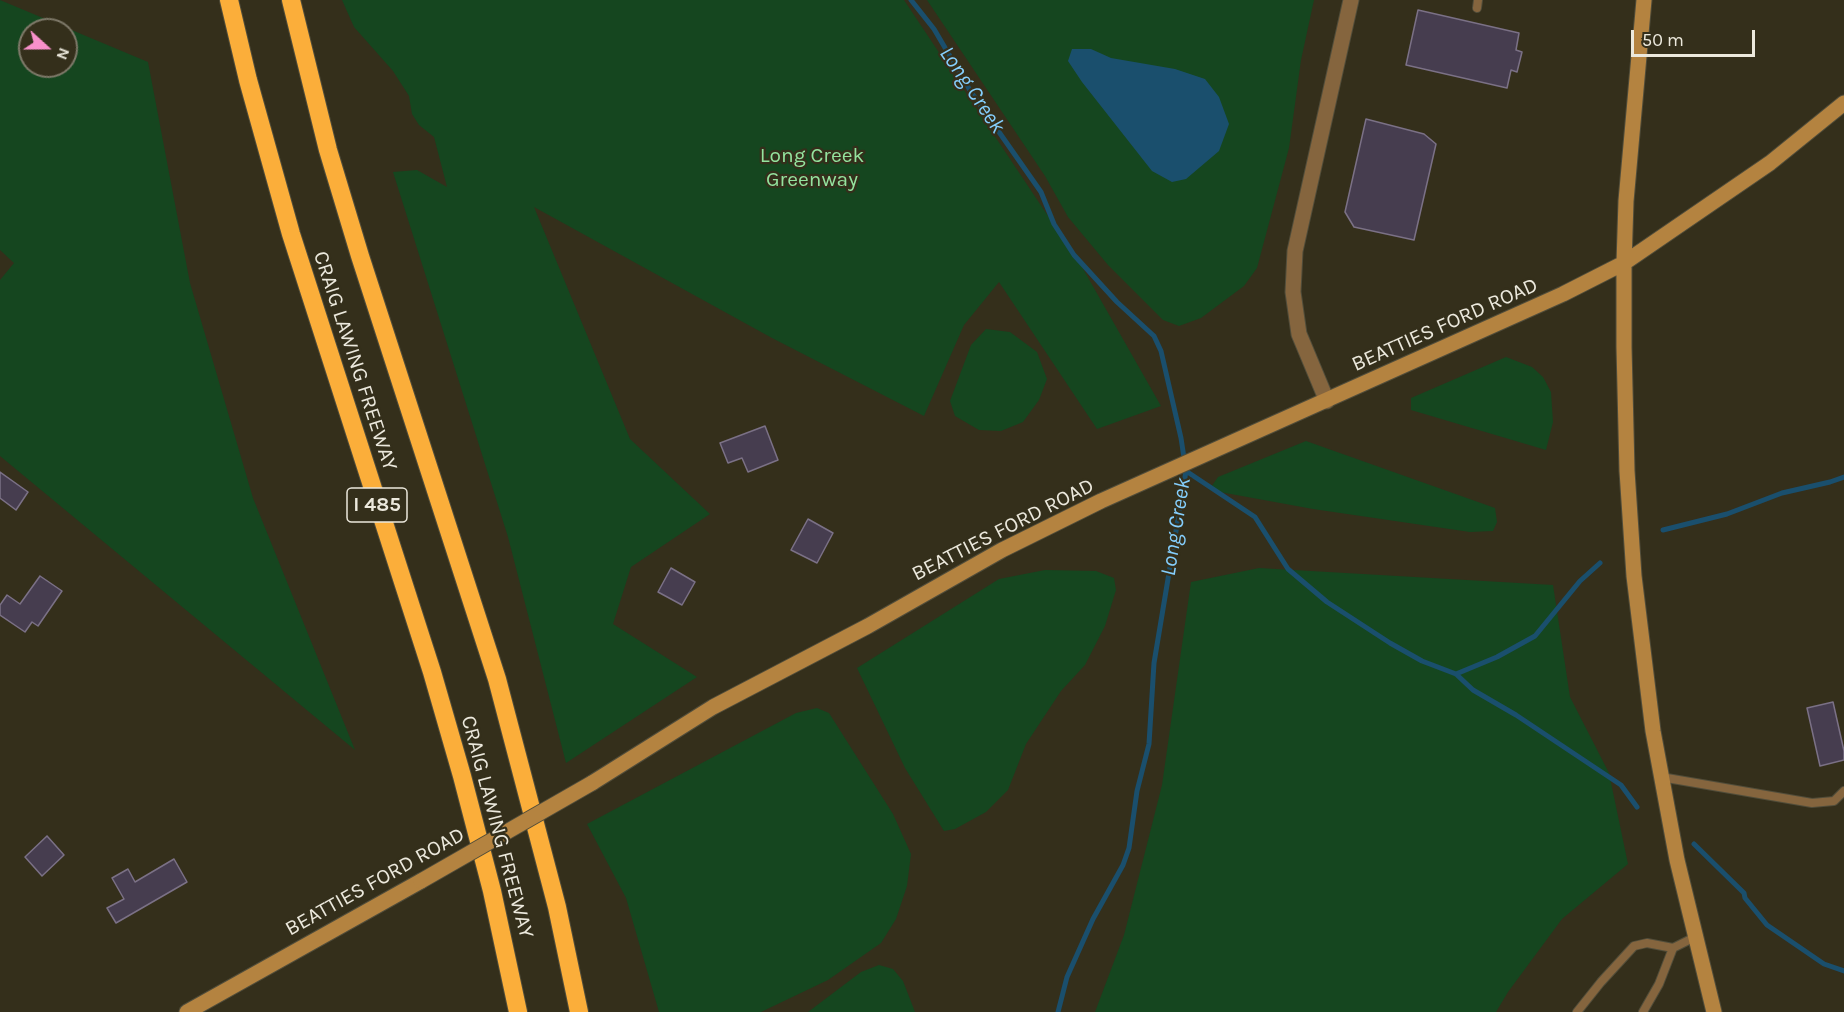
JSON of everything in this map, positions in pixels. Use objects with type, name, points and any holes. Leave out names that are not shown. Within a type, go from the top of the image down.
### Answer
[{"type":"highway","name":"CRAIG LAWING FREEWAY","points":[[229,0],[248,80],[291,234],[432,672],[462,776],[492,891],[518,1012]]},
{"type":"highway","name":"CRAIG LAWING FREEWAY","points":[[291,0],[328,150],[496,679],[557,907],[579,1012]]},
{"type":"main road","points":[[1641,1],[1626,201],[1624,263],[1627,460],[1634,576],[1653,731],[1661,777],[1677,860],[1714,1012]]},
{"type":"main road","name":"BEATTIES FORD ROAD","points":[[187,1012],[591,783],[713,707],[868,626],[1002,550],[1131,489],[1563,294],[1624,263],[1770,163],[1844,104]]},
{"type":"street","points":[[1327,401],[1299,334],[1293,292],[1295,251],[1351,0]]},
{"type":"lane","points":[[1661,777],[1812,803],[1834,801],[1844,791]]},
{"type":"lane","points":[[1577,1012],[1634,946],[1647,943],[1672,948],[1695,937]]},
{"type":"lane","points":[[1643,1012],[1659,984],[1672,948]]},
{"type":"green space","points":[[0,0],[43,18],[18,18],[18,78],[78,78],[78,33],[148,62],[190,283],[253,498],[355,750],[0,456],[0,280],[14,263],[0,250]]},
{"type":"green space","name":"Long Creek Greenway","points":[[342,0],[904,0],[1082,267],[1161,406],[1097,429],[999,282],[964,325],[924,416],[772,338],[534,207],[630,439],[710,514],[631,567],[613,624],[697,677],[566,763],[508,537],[393,172],[417,170],[447,187],[434,137],[419,125],[412,114],[409,96],[393,71],[354,27]]},
{"type":"green space","points":[[927,0],[1314,0],[1301,60],[1289,148],[1257,268],[1244,286],[1201,318],[1179,326],[1163,320],[1108,265],[1068,217],[1045,176]]},
{"type":"green space","points":[[986,329],[1010,332],[1037,352],[1047,379],[1039,400],[1023,422],[1001,431],[979,430],[955,416],[950,401],[971,345]]},
{"type":"green space","points":[[1506,357],[1532,367],[1543,377],[1551,392],[1553,422],[1546,450],[1411,410],[1411,398]]},
{"type":"green space","points":[[1306,441],[1495,508],[1497,522],[1493,531],[1470,532],[1313,509],[1209,490],[1218,477]]},
{"type":"green space","points":[[1259,568],[1553,585],[1570,697],[1609,773],[1628,864],[1562,919],[1496,1012],[1095,1012],[1124,935],[1162,785],[1191,582]]},
{"type":"green space","points":[[1045,570],[1096,571],[1114,578],[1116,590],[1105,626],[1085,665],[1061,691],[1026,744],[1008,790],[986,812],[955,829],[944,831],[905,768],[857,668],[999,579]]},
{"type":"green space","points":[[817,708],[829,713],[893,814],[911,854],[907,886],[896,919],[881,943],[828,980],[761,1012],[659,1012],[626,898],[587,824],[796,713]]},
{"type":"green space","points":[[879,965],[893,969],[903,981],[915,1012],[808,1012],[861,972]]},
{"type":"water","points":[[1072,49],[1091,49],[1111,58],[1175,69],[1205,79],[1219,97],[1229,124],[1219,151],[1186,179],[1172,182],[1152,171],[1068,61]]},
{"type":"building","points":[[1418,10],[1519,33],[1516,50],[1522,52],[1517,72],[1511,70],[1507,88],[1406,65]]},
{"type":"building","points":[[1366,119],[1424,134],[1436,144],[1414,240],[1354,227],[1345,212]]},
{"type":"building","points":[[765,426],[778,460],[748,472],[742,458],[728,463],[720,443]]},
{"type":"building","points":[[0,472],[28,492],[16,510],[0,498]]},
{"type":"building","points":[[808,519],[833,533],[817,563],[791,550]]},
{"type":"building","points":[[671,568],[695,582],[682,605],[658,592]]},
{"type":"building","points":[[40,576],[62,591],[38,626],[32,622],[25,632],[0,615],[0,605],[7,595],[20,604]]},
{"type":"building","points":[[1833,702],[1844,760],[1820,766],[1807,708]]},
{"type":"building","points":[[47,836],[64,855],[42,876],[25,857]]},
{"type":"building","points":[[174,859],[187,882],[116,923],[107,908],[124,899],[112,878],[128,869],[135,882]]},
{"type":"waterway","name":"Long Creek","points":[[911,0],[934,29],[971,92],[1041,192],[1054,224],[1074,255],[1117,302],[1154,336],[1161,351],[1181,438],[1186,471],[1154,663],[1149,744],[1137,791],[1129,848],[1123,865],[1093,919],[1067,977],[1058,1012]]},
{"type":"waterway","points":[[1186,471],[1255,517],[1288,569],[1327,602],[1422,661],[1456,674],[1473,690],[1516,715],[1621,785],[1637,807]]},
{"type":"waterway","points":[[1663,530],[1727,514],[1782,493],[1844,477]]},
{"type":"waterway","points":[[1456,674],[1497,657],[1535,636],[1580,581],[1600,563]]},
{"type":"waterway","points":[[1694,844],[1744,893],[1745,898],[1767,925],[1824,964],[1844,971]]}]
